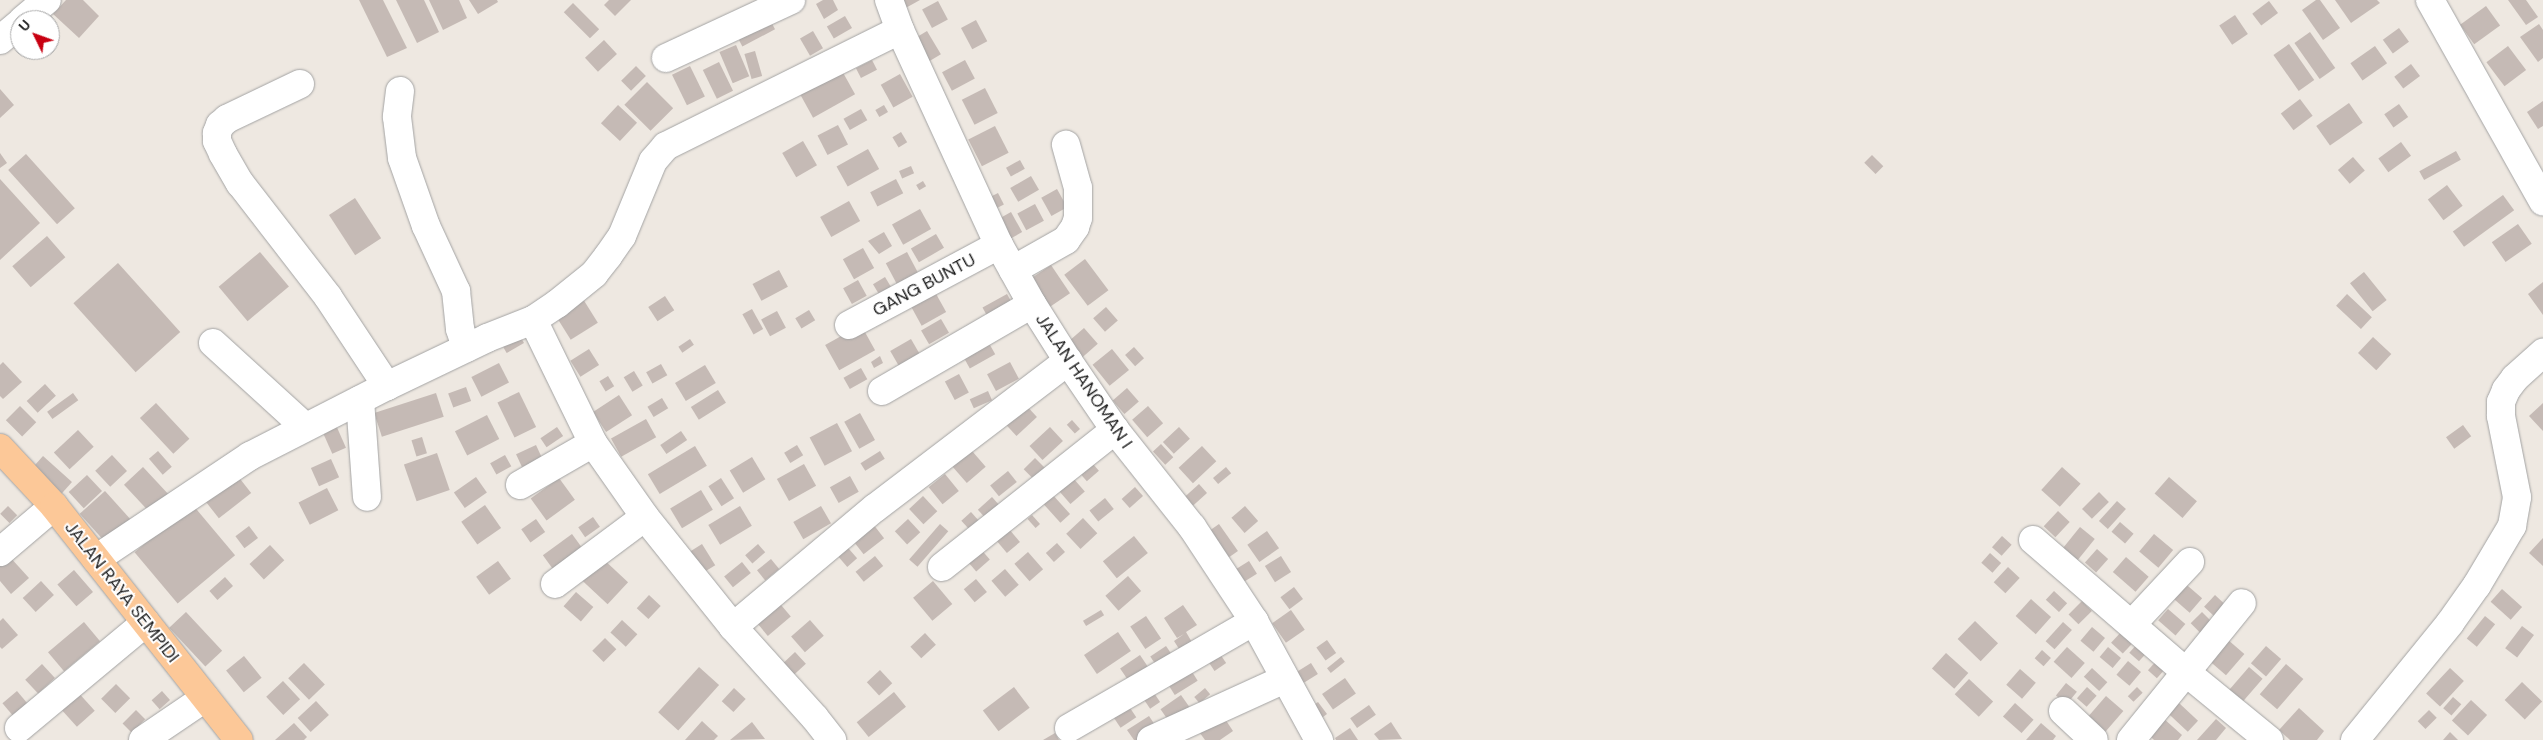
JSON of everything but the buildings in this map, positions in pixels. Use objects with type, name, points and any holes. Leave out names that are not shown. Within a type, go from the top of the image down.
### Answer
[{"type":"main road","name":"JALAN RAYA SEMPIDI","points":[[0,448],[54,506],[239,740]]},
{"type":"street","points":[[35,10],[47,0]]},
{"type":"street","points":[[666,58],[791,0]]},
{"type":"street","name":"JALAN HANOMAN I","points":[[889,0],[900,30],[1012,270],[1068,361],[1115,430],[1192,527],[1254,621],[1319,740]]},
{"type":"street","points":[[2430,0],[2543,201]]},
{"type":"street","points":[[96,559],[250,456],[304,426],[466,348],[533,320],[577,289],[594,274],[608,256],[622,236],[653,161],[666,146],[900,30]]},
{"type":"street","points":[[0,40],[10,32]]},
{"type":"street","points":[[300,84],[227,119],[220,125],[217,140],[240,183],[328,297],[387,386]]},
{"type":"street","points":[[400,91],[397,117],[402,158],[426,226],[456,291],[460,329],[466,348]]},
{"type":"street","points":[[1012,270],[1066,240],[1075,227],[1078,218],[1078,188],[1066,145]]},
{"type":"street","name":"GANG BUNTU","points":[[849,325],[999,245]]},
{"type":"street","points":[[882,391],[1032,304]]},
{"type":"street","points":[[533,320],[593,443],[646,517],[733,628],[816,718],[832,740]]},
{"type":"street","points":[[212,343],[304,426]]},
{"type":"street","points":[[2355,740],[2450,623],[2477,585],[2512,526],[2517,497],[2501,416],[2501,402],[2506,390],[2515,378],[2543,353]]},
{"type":"street","points":[[733,628],[876,508],[1068,361]]},
{"type":"street","points":[[360,400],[367,497]]},
{"type":"street","points":[[942,567],[1115,430]]},
{"type":"street","points":[[520,485],[593,443]]},
{"type":"street","points":[[0,552],[54,506]]},
{"type":"street","points":[[556,584],[646,517]]},
{"type":"street","points":[[2033,540],[2187,673],[2269,740]]},
{"type":"street","points":[[2132,624],[2190,562]]},
{"type":"street","points":[[2131,740],[2187,673],[2242,602]]},
{"type":"street","points":[[1069,728],[1254,621]]},
{"type":"street","points":[[19,728],[146,622]]},
{"type":"street","points":[[1151,740],[1285,679]]},
{"type":"street","points":[[143,740],[205,698]]},
{"type":"street","points":[[2063,711],[2094,740]]}]
